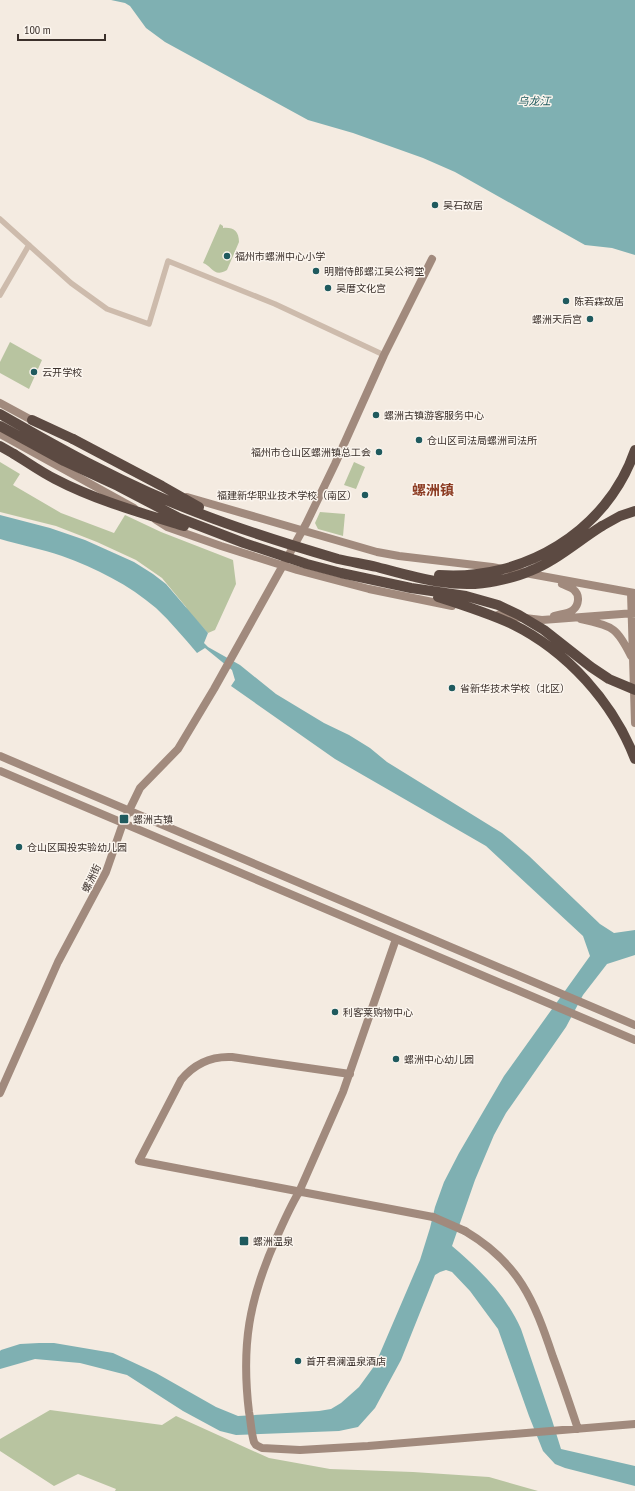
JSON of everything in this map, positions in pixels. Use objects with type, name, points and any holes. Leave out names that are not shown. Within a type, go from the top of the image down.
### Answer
[{"type":"highway","points":[[0,414],[72,456],[150,493],[195,512],[273,540],[340,559],[419,578],[470,584],[496,581],[531,571],[558,556],[610,521],[635,511]]},
{"type":"highway","points":[[32,420],[73,439],[162,486],[223,522]]},
{"type":"highway","points":[[0,426],[64,461],[118,486],[179,518],[221,534],[307,564],[411,588],[466,596],[498,605],[510,610],[544,630],[606,677],[635,690]]},
{"type":"highway","points":[[0,446],[55,479],[94,496],[154,517],[203,531],[221,534]]},
{"type":"highway","points":[[376,567],[431,574],[471,575],[493,572],[520,565],[534,559],[560,546],[600,510],[620,482],[635,450]]},
{"type":"highway","points":[[411,588],[496,617],[528,633],[555,651],[582,676],[600,697],[626,738],[635,759]]},
{"type":"street","points":[[0,219],[71,283],[107,309],[149,324],[168,261],[275,304],[384,355]]},
{"type":"street","points":[[0,294],[29,245]]},
{"type":"street","name":"螺洲街","points":[[0,1093],[58,962],[106,872],[123,823],[140,788],[178,749],[217,684],[302,531],[335,464],[384,355],[432,259]]},
{"type":"street","points":[[0,403],[76,445],[166,490],[183,496],[343,543],[391,555],[492,567],[534,576],[633,593],[635,723]]},
{"type":"street","points":[[0,434],[167,527],[282,565],[343,582],[499,616],[542,620],[633,613]]},
{"type":"street","points":[[534,576],[568,586],[573,589],[578,597],[577,605],[572,611],[542,620]]},
{"type":"street","points":[[575,618],[610,627],[623,640],[633,660]]},
{"type":"street","points":[[0,756],[549,988],[635,1026]]},
{"type":"street","points":[[0,771],[542,1002],[635,1040]]},
{"type":"street","points":[[396,939],[350,1074],[299,1192],[291,1204],[260,1277],[248,1324],[246,1361],[252,1437],[256,1445],[262,1448],[300,1450],[368,1446],[635,1424]]},
{"type":"street","points":[[350,1074],[232,1057],[222,1057],[206,1061],[191,1070],[181,1080],[140,1161],[432,1217],[464,1231],[480,1241],[500,1257],[515,1273],[527,1291],[542,1323],[578,1429]]},
{"type":"green space","points":[[220,224],[223,228],[235,230],[239,238],[239,242],[227,270],[219,273],[203,263]]},
{"type":"green space","points":[[10,342],[42,360],[29,389],[0,373],[0,362]]},
{"type":"green space","points":[[0,462],[20,474],[13,485],[61,513],[114,533],[125,515],[161,532],[233,560],[236,584],[215,630],[208,633],[187,610],[162,578],[136,560],[97,542],[56,526],[0,512]]},
{"type":"green space","points":[[354,462],[365,467],[356,489],[344,485]]},
{"type":"green space","points":[[320,512],[345,514],[343,536],[318,529],[315,523]]},
{"type":"green space","points":[[50,1410],[162,1425],[176,1416],[269,1458],[330,1469],[489,1477],[538,1491],[115,1491],[116,1489],[78,1474],[54,1486],[0,1451],[0,1439]]},
{"type":"water","name":"乌龙江","points":[[111,0],[635,0],[635,255],[612,248],[585,245],[455,172],[423,158],[353,133],[308,120],[165,42],[146,28],[130,6],[125,3]]},
{"type":"water","points":[[0,515],[50,528],[85,540],[134,562],[153,574],[166,584],[208,633],[204,643],[208,647],[240,665],[276,694],[324,723],[349,735],[370,748],[387,762],[502,833],[529,856],[600,924],[614,933],[635,930],[635,955],[607,964],[583,995],[566,1027],[506,1113],[494,1135],[475,1180],[452,1246],[482,1274],[500,1294],[515,1317],[521,1329],[561,1449],[635,1466],[635,1486],[565,1468],[555,1464],[543,1451],[498,1329],[470,1291],[452,1272],[446,1270],[435,1275],[401,1360],[375,1408],[358,1427],[339,1431],[236,1435],[220,1431],[183,1411],[127,1375],[80,1363],[35,1359],[0,1369],[1,1350],[20,1344],[54,1343],[113,1353],[156,1373],[216,1407],[238,1416],[319,1411],[331,1409],[341,1403],[359,1387],[375,1365],[420,1260],[435,1207],[444,1182],[459,1153],[504,1076],[590,956],[583,936],[486,846],[335,759],[231,686],[235,680],[232,670],[205,648],[197,653],[156,608],[135,592],[100,572],[62,556],[0,539]]},
{"type":"place","name":"吴石故居","points":[[435,205]]},
{"type":"place","name":"福州市螺洲中心小学","points":[[227,256]]},
{"type":"place","name":"明赠侍郎螺江吴公祠堂","points":[[316,271]]},
{"type":"place","name":"吴厝文化宫","points":[[328,288]]},
{"type":"place","name":"陈若霖故居","points":[[566,301]]},
{"type":"place","name":"螺洲天后宫","points":[[590,319]]},
{"type":"place","name":"云开学校","points":[[34,372]]},
{"type":"place","name":"螺洲古镇游客服务中心","points":[[376,415]]},
{"type":"place","name":"仓山区司法局螺洲司法所","points":[[419,440]]},
{"type":"place","name":"福州市仓山区螺洲镇总工会","points":[[379,452]]},
{"type":"place","name":"福建新华职业技术学校（南区）","points":[[365,495]]},
{"type":"place","name":"省新华技术学校（北区）","points":[[452,688]]},
{"type":"place","name":"螺洲古镇","points":[[124,819]]},
{"type":"place","name":"仓山区国投实验幼儿园","points":[[19,847]]},
{"type":"place","name":"利客莱购物中心","points":[[335,1012]]},
{"type":"place","name":"螺洲中心幼儿园","points":[[396,1059]]},
{"type":"place","name":"螺洲温泉","points":[[244,1241]]},
{"type":"place","name":"首开君澜温泉酒店","points":[[298,1361]]},
{"type":"district","name":"螺洲镇","points":[[433,490]]}]
